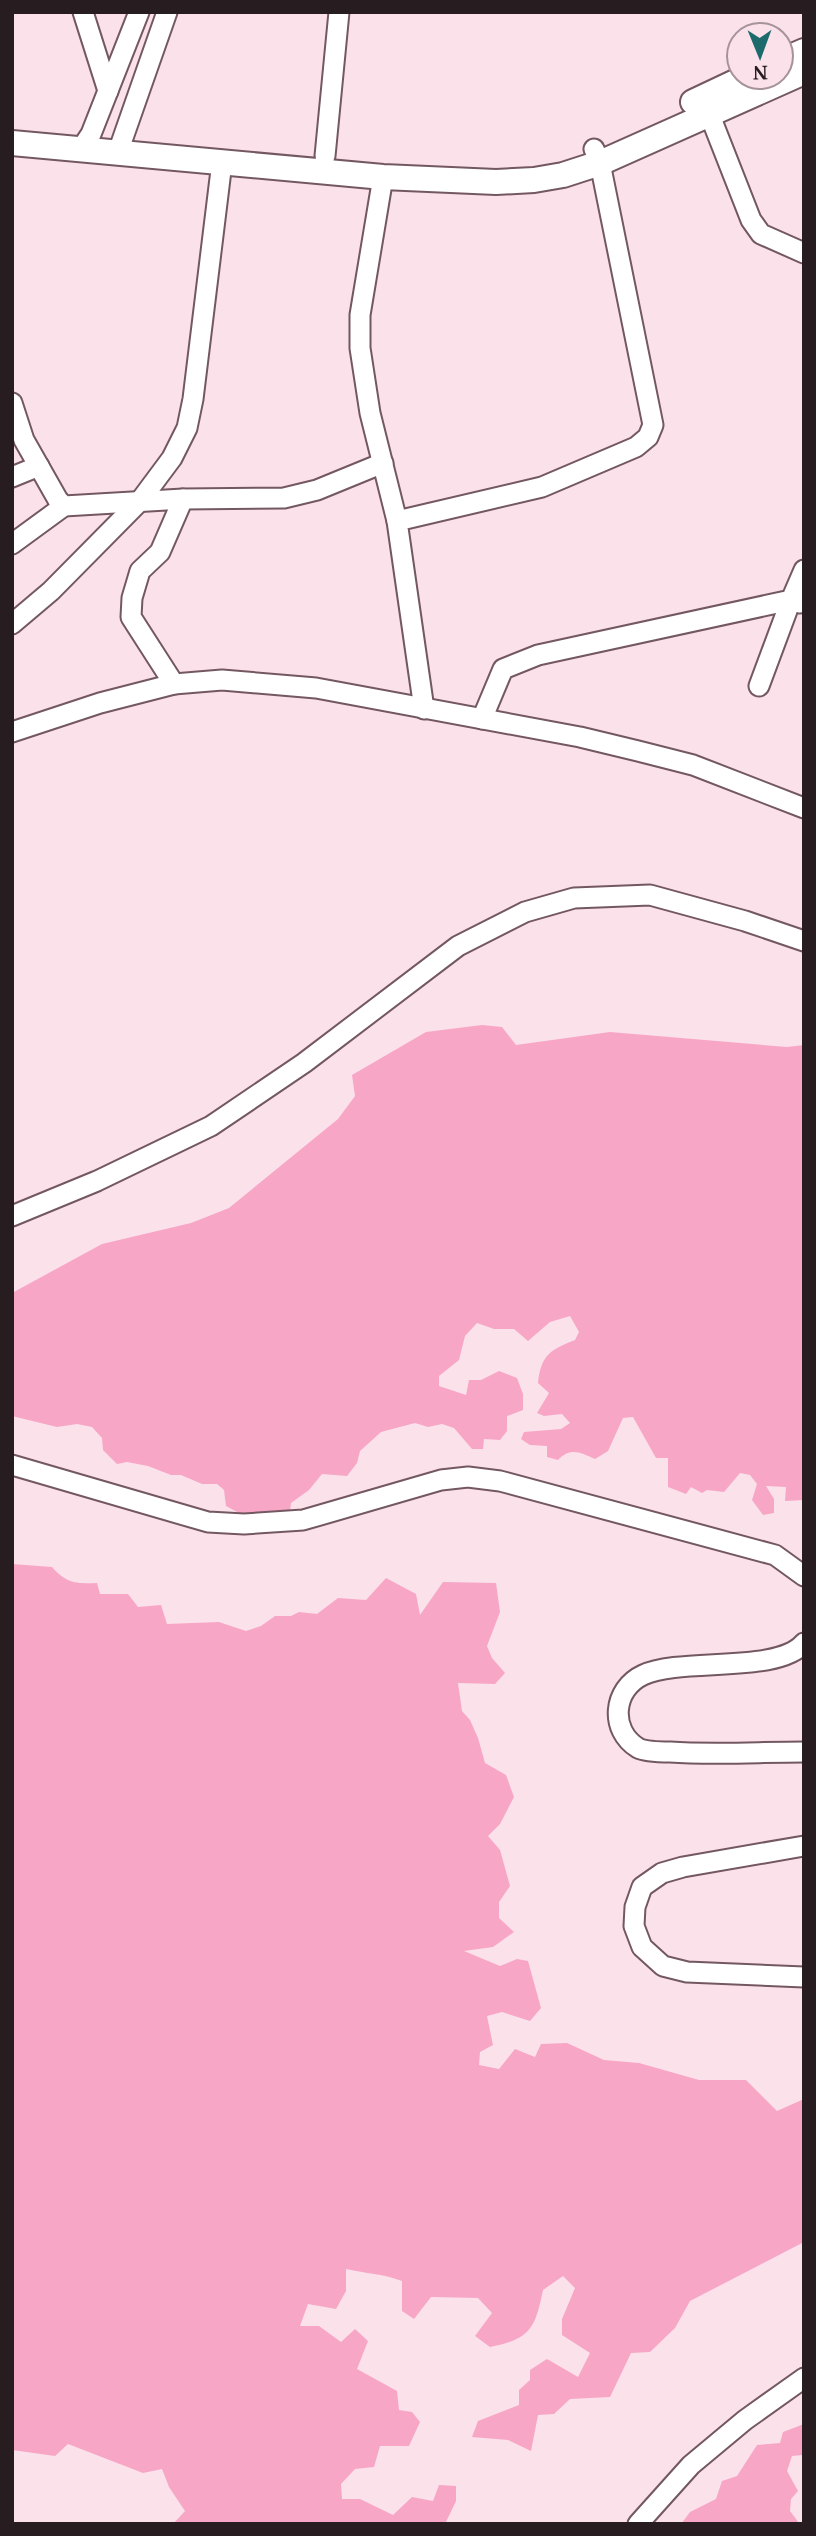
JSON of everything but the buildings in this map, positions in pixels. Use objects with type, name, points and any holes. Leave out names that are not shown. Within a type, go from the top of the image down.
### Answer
[{"type":"main road","points":[[120,145],[219,148],[505,167],[597,156],[709,113],[804,72]]},
{"type":"main road","points":[[12,127],[222,162],[383,177],[521,181],[563,175],[725,89]]},
{"type":"main road","points":[[12,143],[86,141]]},
{"type":"street","points":[[83,12],[108,91]]},
{"type":"street","points":[[86,141],[139,12]]},
{"type":"street","points":[[120,145],[167,12]]},
{"type":"street","points":[[325,156],[340,12]]},
{"type":"street","points":[[709,113],[751,220],[761,234],[804,253]]},
{"type":"street","points":[[397,521],[542,487],[636,447],[649,438],[653,425],[597,156]]},
{"type":"street","points":[[12,624],[51,591],[140,501],[164,471],[187,428],[193,399],[222,162]]},
{"type":"street","points":[[383,177],[360,315],[360,348],[370,413],[397,521],[424,709]]},
{"type":"street","points":[[12,403],[24,440],[64,506]]},
{"type":"street","points":[[12,544],[64,506],[183,499],[284,498],[317,490],[383,463]]},
{"type":"street","points":[[12,477],[38,466]]},
{"type":"street","points":[[174,684],[131,617],[132,597],[140,571],[160,552],[183,499]]},
{"type":"street","points":[[759,685],[797,602],[804,570]]},
{"type":"street","points":[[482,719],[503,669],[538,655],[797,602]]},
{"type":"street","points":[[12,732],[100,703],[174,684],[222,680],[316,688],[580,737],[693,765],[804,808]]},
{"type":"street","points":[[12,1216],[97,1181],[211,1126],[304,1063],[458,947],[525,912],[574,898],[650,895],[745,921],[804,941]]},
{"type":"street","points":[[12,1465],[208,1522],[244,1524],[303,1520],[441,1480],[468,1477],[500,1481],[775,1555],[804,1576]]},
{"type":"street","points":[[804,1643],[799,1649],[780,1658],[664,1670],[643,1675],[628,1686],[618,1703],[618,1721],[625,1735],[640,1749],[671,1753],[804,1752]]},
{"type":"street","points":[[804,1846],[662,1873],[642,1887],[635,1907],[634,1926],[642,1947],[663,1966],[687,1972],[804,1976]]},
{"type":"street","points":[[638,2524],[691,2465],[746,2420],[804,2378]]},
{"type":"shaded area","points":[[482,1025],[502,1027],[516,1045],[610,1032],[787,1047],[804,1045],[804,1500],[785,1501],[786,1487],[766,1486],[774,1499],[774,1513],[763,1515],[752,1500],[757,1484],[750,1475],[740,1473],[724,1492],[707,1490],[702,1493],[691,1487],[686,1494],[668,1487],[668,1458],[656,1458],[633,1417],[623,1418],[608,1451],[595,1459],[571,1452],[558,1460],[547,1457],[547,1446],[530,1445],[521,1439],[524,1432],[561,1429],[570,1423],[562,1414],[544,1416],[537,1413],[549,1393],[538,1383],[544,1360],[559,1347],[575,1340],[579,1332],[570,1316],[550,1322],[528,1341],[514,1329],[494,1329],[477,1323],[465,1336],[459,1360],[439,1376],[439,1386],[466,1395],[469,1380],[481,1380],[499,1371],[517,1378],[523,1394],[523,1410],[507,1416],[507,1431],[500,1440],[484,1439],[483,1449],[472,1449],[454,1428],[442,1424],[428,1427],[415,1423],[381,1432],[360,1451],[357,1463],[347,1476],[322,1474],[309,1490],[291,1503],[290,1511],[283,1516],[239,1513],[226,1506],[224,1490],[217,1484],[202,1484],[148,1466],[127,1462],[117,1464],[103,1450],[102,1438],[92,1427],[77,1424],[57,1427],[12,1416],[12,1293],[102,1244],[191,1223],[229,1208],[338,1119],[355,1096],[352,1075],[426,1032]]},
{"type":"shaded area","points":[[12,1564],[52,1567],[72,1581],[97,1583],[100,1594],[128,1594],[138,1607],[161,1605],[167,1624],[219,1622],[246,1631],[261,1626],[275,1616],[291,1616],[299,1612],[317,1614],[338,1598],[366,1600],[386,1578],[416,1594],[420,1615],[443,1582],[496,1583],[500,1612],[487,1646],[492,1658],[505,1673],[495,1684],[458,1683],[462,1711],[470,1720],[478,1738],[485,1763],[506,1775],[514,1797],[500,1824],[488,1836],[500,1850],[510,1886],[499,1902],[499,1918],[514,1932],[493,1947],[464,1951],[500,1966],[517,1959],[528,1961],[541,2008],[530,2021],[502,2012],[487,2016],[493,2045],[480,2052],[479,2065],[499,2069],[515,2049],[535,2057],[541,2044],[567,2043],[604,2060],[639,2063],[699,2080],[746,2080],[777,2111],[804,2099],[804,2242],[690,2301],[675,2328],[650,2352],[631,2353],[610,2397],[570,2399],[554,2414],[538,2415],[531,2451],[508,2440],[472,2437],[478,2421],[519,2405],[519,2390],[530,2380],[530,2370],[547,2359],[578,2377],[590,2353],[562,2335],[562,2319],[575,2288],[563,2276],[543,2290],[533,2323],[522,2336],[490,2347],[475,2336],[492,2313],[478,2298],[431,2297],[414,2319],[402,2311],[402,2281],[387,2276],[346,2269],[346,2291],[336,2309],[308,2304],[300,2326],[319,2326],[341,2342],[355,2329],[368,2341],[357,2369],[397,2391],[399,2410],[412,2412],[420,2422],[409,2446],[380,2446],[374,2467],[355,2469],[341,2484],[342,2499],[360,2499],[393,2515],[412,2497],[433,2501],[439,2485],[456,2486],[456,2501],[445,2524],[173,2524],[185,2511],[169,2487],[162,2469],[143,2473],[68,2444],[55,2456],[12,2450]]},
{"type":"shaded area","points":[[804,2424],[804,2452],[802,2455],[792,2456],[787,2471],[798,2491],[791,2499],[790,2511],[799,2523],[804,2524],[681,2524],[690,2512],[716,2499],[722,2481],[737,2476],[757,2445],[780,2443],[783,2432]]}]
